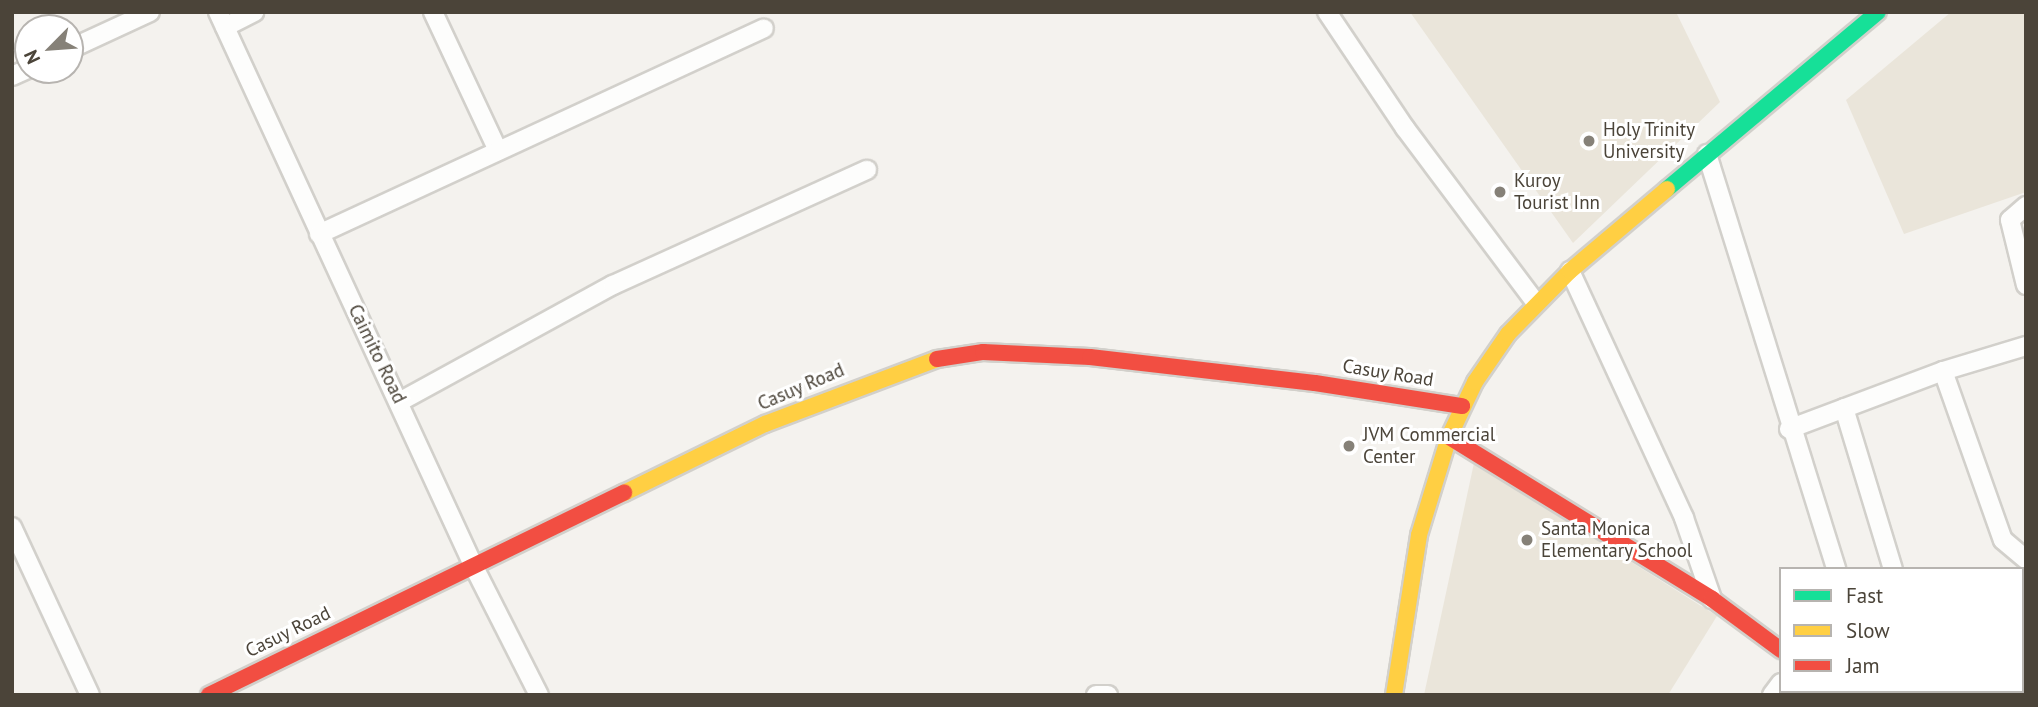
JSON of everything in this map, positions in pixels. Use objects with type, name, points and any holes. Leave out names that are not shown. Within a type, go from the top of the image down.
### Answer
[{"type":"street","points":[[222,19],[254,12]]},
{"type":"street","points":[[433,12],[498,151]]},
{"type":"street","points":[[1327,12],[1405,128],[1535,302]]},
{"type":"street","points":[[1394,695],[1419,535],[1449,437],[1462,406],[1508,334],[1535,302],[1570,271],[1878,12]]},
{"type":"street","points":[[84,42],[139,14]]},
{"type":"street","name":"Caimito Road","points":[[222,19],[473,565],[539,695]]},
{"type":"street","points":[[319,234],[764,28]]},
{"type":"street","points":[[1707,154],[1789,429],[1835,567]]},
{"type":"street","points":[[400,402],[613,285],[867,170]]},
{"type":"street","points":[[2026,206],[2010,220],[2026,285]]},
{"type":"street","points":[[1570,271],[1684,518],[1712,599]]},
{"type":"street","points":[[1789,429],[1943,371],[2026,346]]},
{"type":"street","name":"Casuy Road","points":[[209,695],[240,688],[473,565],[765,424],[893,370],[953,355],[1090,357],[1315,383],[1462,406]]},
{"type":"street","points":[[1943,371],[2003,540],[2026,559]]},
{"type":"street","points":[[1844,408],[1893,567]]},
{"type":"street","points":[[1449,437],[1712,599],[1779,649]]},
{"type":"street","points":[[12,527],[90,695]]},
{"type":"street","points":[[1096,695],[1108,695]]},
{"type":"shaded area","name":"Holy Trinity University","points":[[1410,12],[1676,12],[1720,102],[1573,243]]},
{"type":"shaded area","points":[[1951,12],[2026,12],[2026,192],[1904,234],[1846,100]]},
{"type":"shaded area","name":"Santa Monica Elementary School","points":[[1474,463],[1717,616],[1668,695],[1424,695]]},
{"type":"traffic: fast","points":[[1667,189],[1878,12]]},
{"type":"traffic: slow","points":[[1394,695],[1419,535],[1449,437],[1475,382],[1508,334],[1570,271],[1667,189]]},
{"type":"traffic: slow","points":[[624,493],[765,424],[937,359]]},
{"type":"traffic: jam","points":[[937,359],[983,352],[1090,357],[1315,383],[1462,406]]},
{"type":"traffic: jam","points":[[1449,437],[1712,599],[1779,649]]},
{"type":"traffic: jam","points":[[209,695],[624,493]]},
{"type":"place","name":"Holy Trinity University","points":[[1589,141]]},
{"type":"place","name":"Kuroy Tourist Inn","points":[[1500,192]]},
{"type":"place","name":"JVM Commercial Center","points":[[1349,446]]},
{"type":"place","name":"Santa Monica Elementary School","points":[[1527,540]]}]
